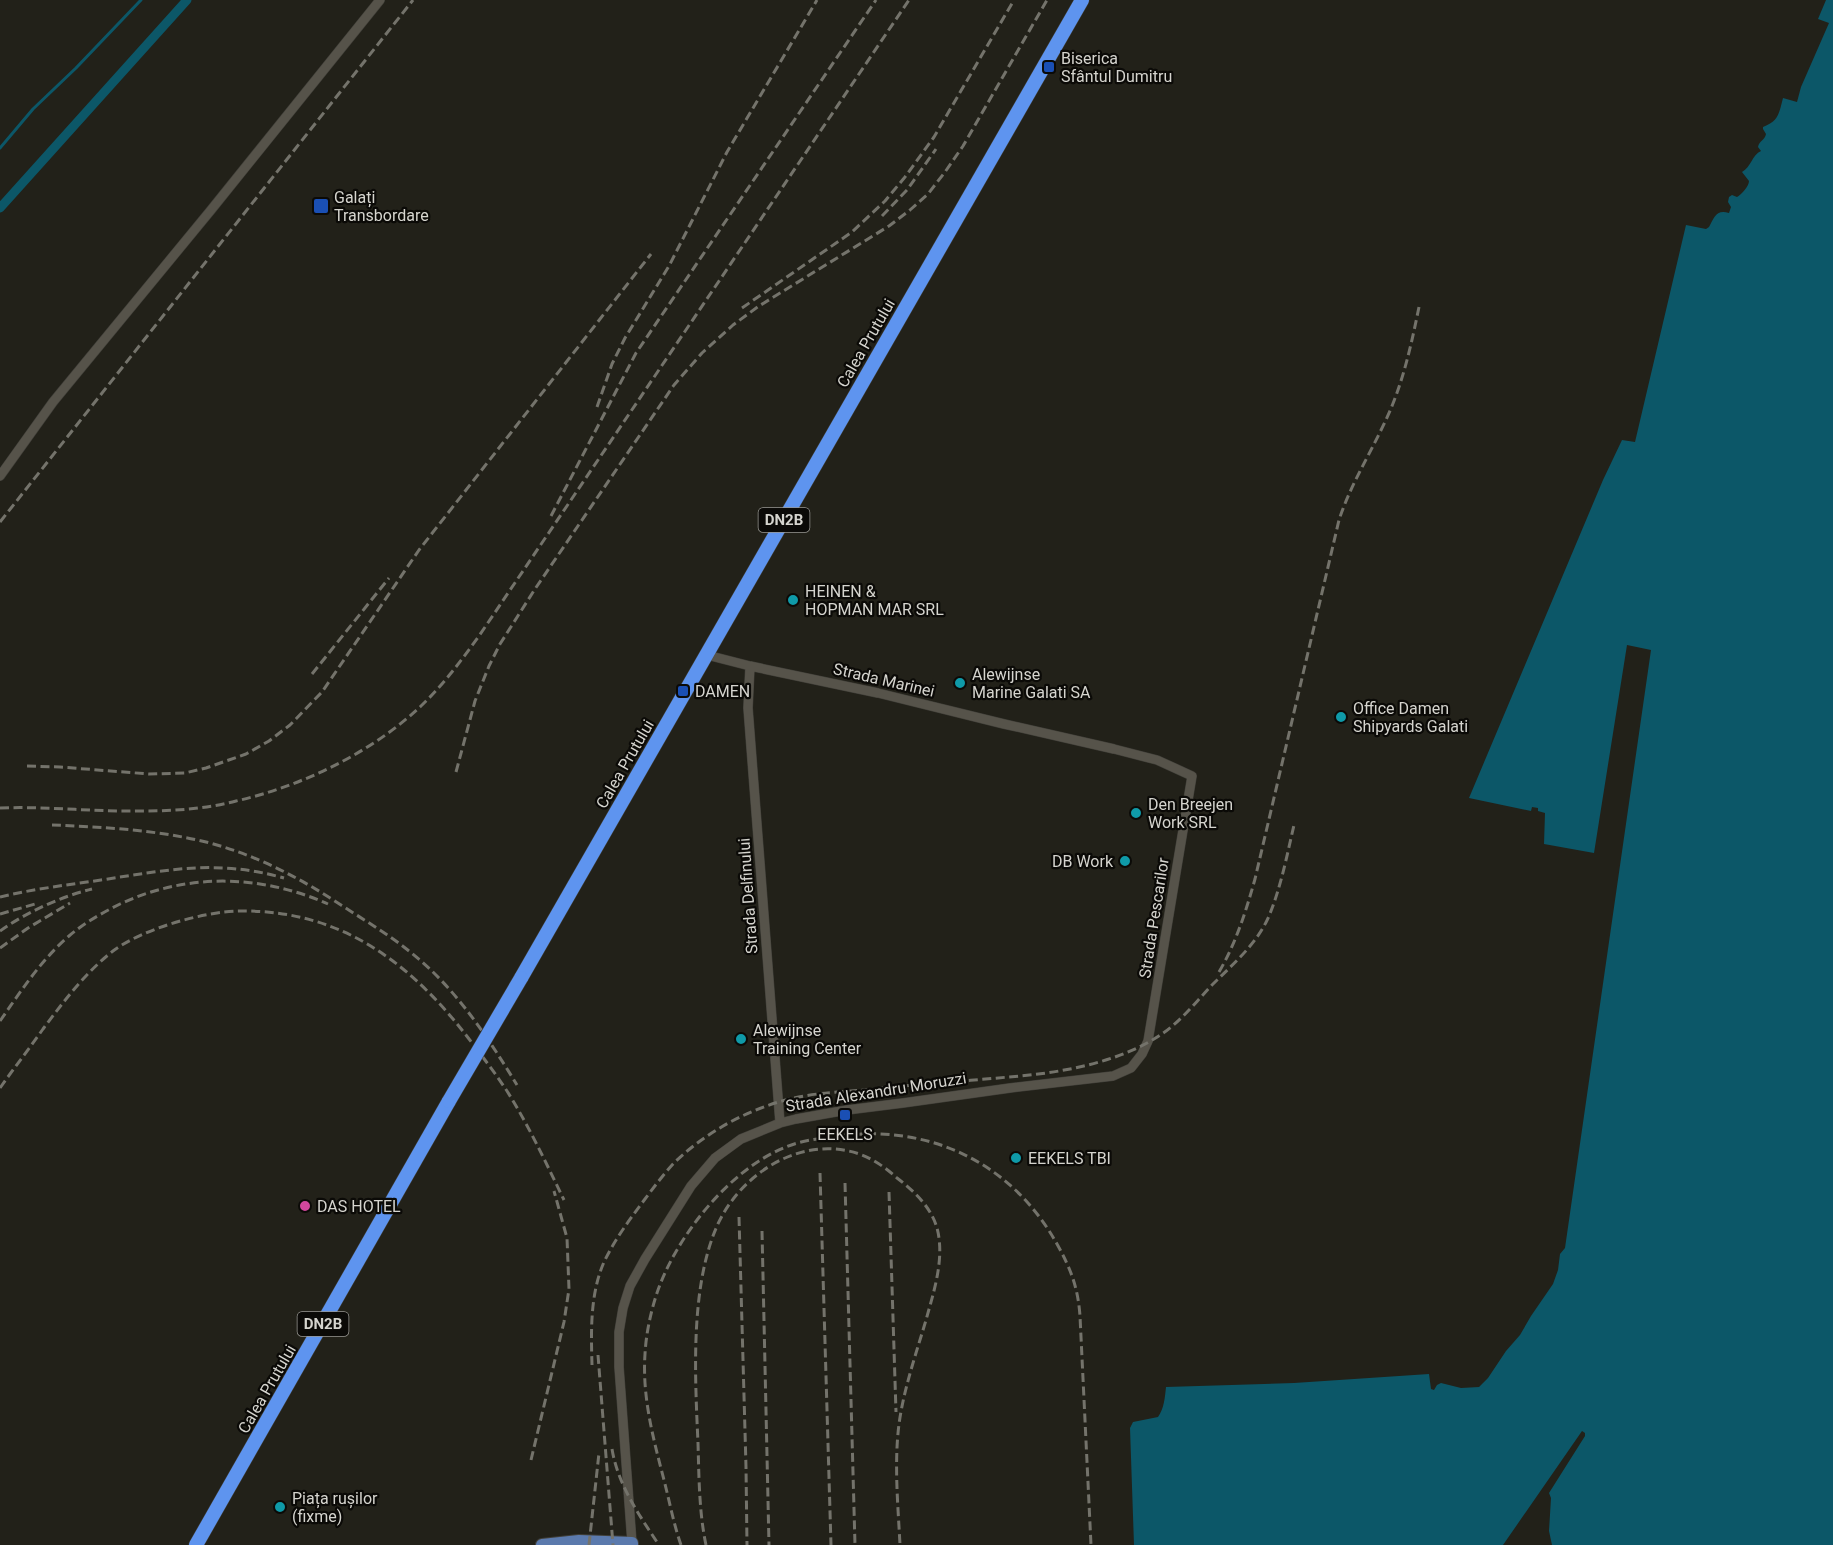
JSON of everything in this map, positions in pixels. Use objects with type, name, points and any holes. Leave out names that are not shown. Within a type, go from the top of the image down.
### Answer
[{"type":"highway","name":"Calea Prutului","points":[[196,1545],[1082,0]]},
{"type":"main road","points":[[542,1545],[579,1541],[632,1544]]},
{"type":"street","points":[[0,476],[53,402],[380,0]]},
{"type":"street","name":"Strada Marinei","points":[[707,655],[1114,749],[1157,760],[1192,776]]},
{"type":"street","name":"Strada Delfinului","points":[[750,666],[748,708],[780,1123]]},
{"type":"street","name":"Strada Pescarilor","points":[[1137,1061],[1148,1041],[1155,1005],[1192,776]]},
{"type":"street","name":"Strada Alexandru Moruzzi","points":[[632,1544],[619,1367],[619,1332],[626,1297],[640,1267],[668,1221],[691,1186],[715,1158],[741,1139],[780,1123],[847,1110],[1113,1076],[1123,1073],[1137,1061]]},
{"type":"water","points":[[1826,0],[1833,0],[1833,1545],[1552,1545],[1549,1531],[1551,1498],[1549,1493],[1585,1436],[1582,1431],[1503,1545],[1134,1545],[1130,1428],[1133,1422],[1158,1417],[1163,1407],[1166,1387],[1294,1383],[1429,1374],[1431,1389],[1434,1390],[1441,1383],[1461,1388],[1479,1387],[1520,1335],[1553,1284],[1560,1254],[1565,1248],[1651,650],[1627,645],[1594,853],[1544,844],[1545,813],[1538,811],[1538,808],[1532,807],[1531,811],[1469,798],[1603,480],[1622,440],[1635,442],[1686,225],[1706,229],[1718,213],[1729,213],[1731,207],[1728,202],[1729,197],[1732,195],[1737,197],[1747,187],[1749,181],[1742,172],[1761,151],[1758,147],[1766,134],[1763,127],[1775,119],[1783,98],[1797,102],[1801,87],[1829,23],[1818,19]]},
{"type":"waterway","points":[[0,148],[33,109],[141,0]]},
{"type":"waterway","points":[[0,208],[187,0]]},
{"type":"railway","points":[[0,522],[413,0]]},
{"type":"railway","points":[[597,407],[612,364],[625,338],[669,266],[727,152],[817,0]]},
{"type":"railway","points":[[551,516],[636,353],[876,0]]},
{"type":"railway","points":[[0,808],[165,811],[224,804],[261,795],[335,766],[380,739],[421,706],[452,672],[479,636],[909,0]]},
{"type":"railway","points":[[742,308],[852,232],[885,201],[934,137],[1014,0]]},
{"type":"railway","points":[[456,772],[475,701],[500,644],[674,385],[702,353],[733,325],[759,306],[889,226],[928,194],[963,146],[1047,0]]},
{"type":"railway","points":[[882,216],[907,190],[936,149]]},
{"type":"railway","points":[[27,766],[149,774],[185,773],[246,754],[269,741],[290,725],[322,692],[419,550],[651,254]]},
{"type":"railway","points":[[1219,972],[1240,927],[1255,879],[1339,520],[1397,394],[1419,307]]},
{"type":"railway","points":[[312,674],[389,578]]},
{"type":"railway","points":[[52,825],[151,832],[210,843],[262,861],[310,886],[384,933],[426,965],[469,1013],[517,1085]]},
{"type":"railway","points":[[592,1365],[594,1300],[604,1262],[623,1229],[659,1181],[673,1164],[698,1142],[758,1109],[800,1097],[832,1092],[1048,1073],[1088,1065],[1145,1044],[1169,1029],[1182,1017],[1258,936],[1277,894],[1294,825]]},
{"type":"railway","points":[[0,897],[63,885],[192,868],[236,869],[284,878]]},
{"type":"railway","points":[[0,1021],[40,966],[69,936],[107,911],[145,894],[197,882],[224,881],[276,887],[328,904]]},
{"type":"railway","points":[[0,931],[44,906],[92,889]]},
{"type":"railway","points":[[0,948],[70,903]]},
{"type":"railway","points":[[0,914],[35,904]]},
{"type":"railway","points":[[0,1088],[75,988],[93,969],[125,943],[174,923],[210,914],[241,911],[278,913],[313,921],[345,932],[375,949],[428,992],[452,1018],[507,1091],[530,1131],[564,1200]]},
{"type":"railway","points":[[681,1545],[653,1436],[645,1387],[647,1332],[664,1274],[706,1208],[744,1172],[765,1157],[808,1140],[866,1134],[899,1136],[931,1142],[962,1153],[990,1169],[1015,1190],[1038,1215],[1057,1244],[1078,1296],[1091,1545]]},
{"type":"railway","points":[[706,1545],[700,1494],[696,1333],[698,1304],[708,1250],[717,1226],[728,1207],[758,1174],[777,1162],[818,1149],[840,1150],[872,1159],[910,1188],[931,1213],[937,1228],[940,1251],[937,1274],[907,1384],[899,1424],[897,1500],[900,1545]]},
{"type":"railway","points":[[820,1173],[831,1545]]},
{"type":"railway","points":[[845,1183],[855,1545]]},
{"type":"railway","points":[[531,1460],[564,1322],[569,1289],[567,1238],[554,1191]]},
{"type":"railway","points":[[889,1192],[896,1412]]},
{"type":"railway","points":[[739,1217],[747,1545]]},
{"type":"railway","points":[[762,1231],[769,1545]]},
{"type":"railway","points":[[598,1355],[613,1545]]},
{"type":"railway","points":[[612,1449],[624,1487],[659,1545]]},
{"type":"railway","points":[[589,1545],[599,1453]]},
{"type":"place","name":"Biserica Sfântul Dumitru","points":[[1049,67]]},
{"type":"place","name":"Galați Transbordare","points":[[321,206]]},
{"type":"place","name":"HEINEN & HOPMAN MAR SRL","points":[[793,600]]},
{"type":"place","name":"Alewijnse Marine Galati SA","points":[[960,683]]},
{"type":"place","name":"DAMEN","points":[[683,691]]},
{"type":"place","name":"Office Damen Shipyards Galati","points":[[1341,717]]},
{"type":"place","name":"Den Breejen Work SRL","points":[[1136,813]]},
{"type":"place","name":"DB Work","points":[[1125,861]]},
{"type":"place","name":"Alewijnse Training Center","points":[[741,1039]]},
{"type":"place","name":"EEKELS","points":[[845,1115]]},
{"type":"place","name":"EEKELS TBI","points":[[1016,1158]]},
{"type":"place","name":"DAS HOTEL","points":[[305,1206]]},
{"type":"place","name":"Piața rușilor (fixme)","points":[[280,1507]]}]
